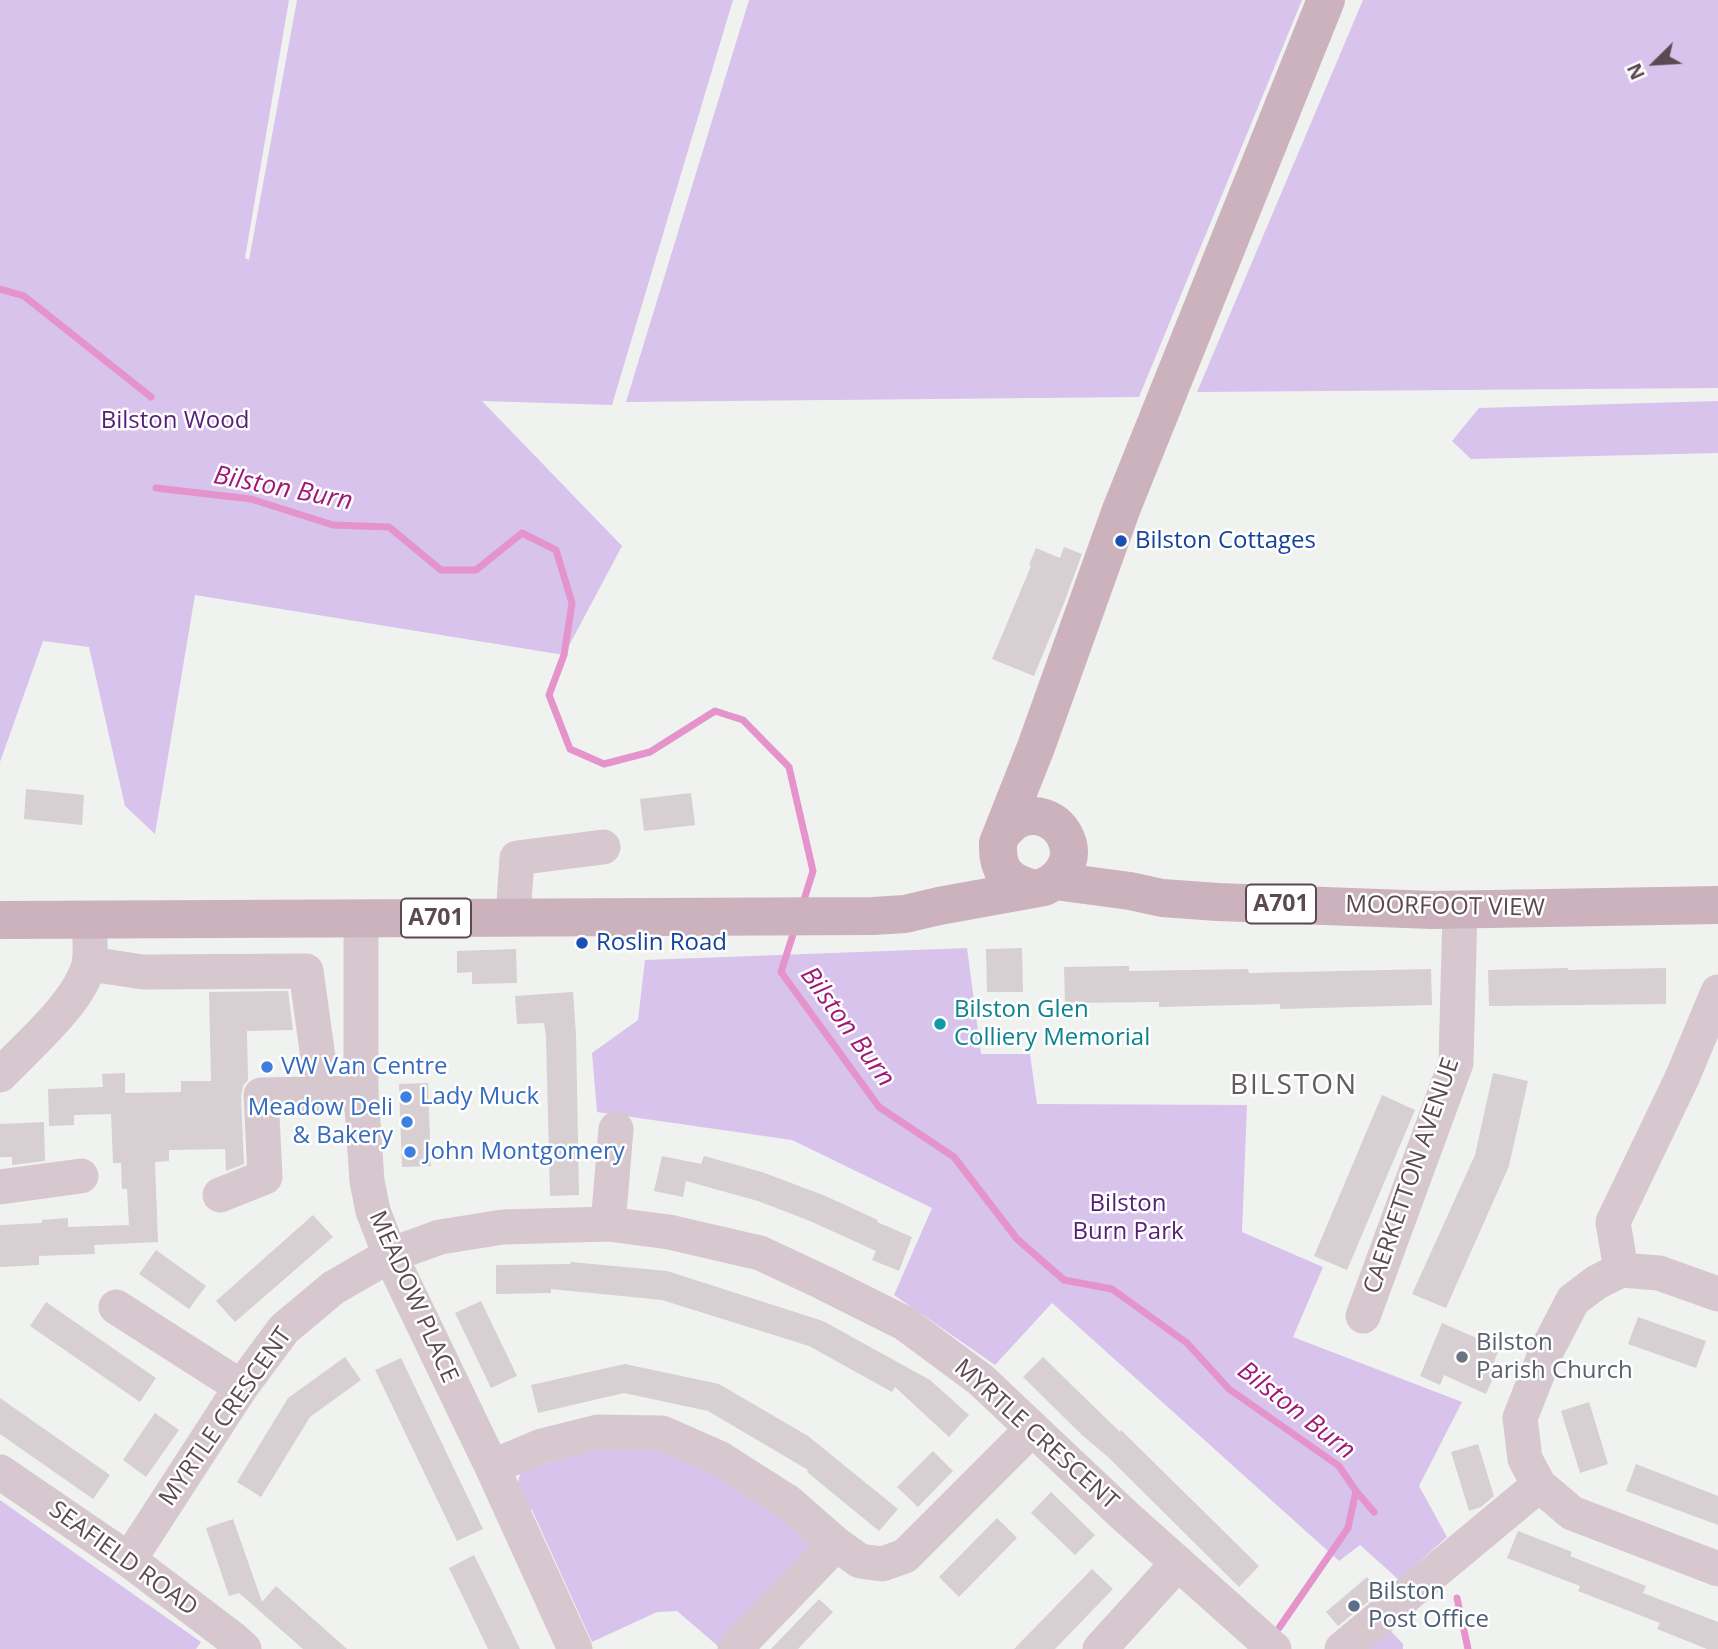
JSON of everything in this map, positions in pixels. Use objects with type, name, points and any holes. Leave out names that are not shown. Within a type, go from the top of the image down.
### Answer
[{"type":"main road","points":[[1000,844],[1121,510],[1326,0]]},
{"type":"main road","points":[[1036,747],[1051,859]]},
{"type":"main road","points":[[1000,844],[1015,821],[1031,816],[1051,859]]},
{"type":"main road","name":"MOORFOOT VIEW","points":[[1000,844],[1003,872],[1015,883],[1051,859],[1130,891],[1163,898],[1460,910],[1718,905]]},
{"type":"main road","name":"A701","points":[[939,906],[1000,844]]},
{"type":"main road","name":"A701","points":[[0,920],[873,916],[905,914],[939,906],[1051,859]]},
{"type":"street","points":[[513,917],[517,858],[603,847]]},
{"type":"street","name":"CAERKETTON AVENUE","points":[[1363,1316],[1456,1063],[1460,910]]},
{"type":"street","name":"MEADOW PLACE","points":[[361,919],[361,1093],[373,1211],[390,1255],[575,1649]]},
{"type":"street","points":[[0,1075],[55,1018],[83,981],[90,964],[90,920]]},
{"type":"street","points":[[90,964],[144,972],[306,971],[319,1065]]},
{"type":"street","points":[[1622,1270],[1613,1223],[1682,1078],[1718,992]]},
{"type":"street","points":[[220,1195],[265,1177],[261,1095],[361,1093]]},
{"type":"street","points":[[608,1224],[616,1129]]},
{"type":"street","points":[[0,1187],[80,1176]]},
{"type":"street","name":"MYRTLE CRESCENT","points":[[129,1560],[241,1387],[284,1329],[333,1288],[390,1255],[440,1237],[491,1229],[608,1224],[669,1232],[760,1253],[904,1323],[981,1380],[1274,1649]]},
{"type":"street","points":[[1718,1294],[1659,1273],[1622,1270],[1597,1282],[1573,1300],[1546,1352],[1520,1418],[1525,1459],[1539,1485],[1572,1513],[1718,1569]]},
{"type":"street","points":[[116,1307],[241,1387]]},
{"type":"street","points":[[492,1468],[541,1446],[598,1432],[662,1433],[719,1458],[788,1502],[860,1561],[882,1564],[905,1556],[1032,1429]]},
{"type":"street","name":"SEAFIELD ROAD","points":[[0,1472],[129,1560],[244,1649]]},
{"type":"street","points":[[1342,1649],[1539,1485]]},
{"type":"street","points":[[735,1649],[836,1544]]},
{"type":"street","points":[[1100,1649],[1178,1563]]},
{"type":"green space","name":"Bilston Wood","points":[[0,0],[289,0],[245,258],[249,260],[297,0],[733,0],[612,405],[482,401],[622,546],[564,655],[195,595],[155,834],[125,806],[89,647],[43,641],[0,762]]},
{"type":"green space","points":[[749,0],[1302,0],[1139,397],[626,402]]},
{"type":"green space","points":[[1363,0],[1718,0],[1718,388],[1197,392]]},
{"type":"green space","points":[[1718,401],[1718,453],[1471,459],[1452,441],[1479,408]]},
{"type":"green space","name":"Bilston Burn Park","points":[[967,948],[981,1054],[1030,1054],[1037,1104],[1247,1105],[1242,1232],[1323,1267],[1293,1337],[1462,1402],[1419,1486],[1447,1537],[1399,1580],[1360,1545],[1339,1561],[1052,1303],[995,1365],[894,1295],[932,1208],[792,1140],[597,1112],[592,1053],[638,1020],[645,960]]},
{"type":"green space","points":[[598,1445],[658,1446],[717,1468],[811,1537],[815,1549],[719,1647],[677,1611],[657,1612],[592,1642],[532,1510],[521,1504],[516,1488],[521,1472]]},
{"type":"green space","points":[[0,1500],[201,1642],[196,1649],[0,1649]]},
{"type":"green space","points":[[1388,1628],[1403,1644],[1403,1649],[1365,1649]]},
{"type":"building","points":[[1064,547],[1082,554],[1034,676],[992,659],[1036,548],[1060,558]]},
{"type":"building","points":[[26,789],[84,795],[82,825],[24,819]]},
{"type":"building","points":[[691,793],[695,825],[644,831],[640,799]]},
{"type":"building","points":[[1022,948],[1023,992],[987,992],[986,949]]},
{"type":"building","points":[[516,949],[517,983],[472,984],[472,972],[457,973],[457,951]]},
{"type":"building","points":[[1129,966],[1129,971],[1248,969],[1249,973],[1431,969],[1432,1005],[1280,1009],[1280,1004],[1159,1007],[1159,1002],[1065,1003],[1064,967]]},
{"type":"building","points":[[1666,968],[1666,1004],[1489,1006],[1488,970]]},
{"type":"building","points":[[288,991],[293,1030],[247,1031],[248,1080],[243,1086],[241,1096],[244,1164],[226,1171],[225,1149],[169,1150],[169,1161],[155,1162],[158,1242],[94,1245],[95,1254],[39,1256],[39,1265],[0,1267],[0,1225],[42,1223],[42,1220],[68,1218],[68,1227],[129,1225],[127,1189],[122,1189],[121,1163],[113,1163],[111,1114],[74,1115],[74,1125],[49,1126],[48,1089],[103,1087],[102,1074],[125,1073],[125,1093],[181,1092],[181,1081],[211,1081],[209,992]]},
{"type":"building","points":[[573,992],[579,1195],[550,1196],[544,1023],[517,1024],[515,996]]},
{"type":"building","points":[[1493,1073],[1528,1081],[1509,1166],[1446,1308],[1412,1294],[1475,1155]]},
{"type":"building","points":[[428,1083],[431,1166],[402,1167],[399,1084]]},
{"type":"building","points":[[1382,1095],[1415,1110],[1347,1270],[1314,1256]]},
{"type":"building","points":[[44,1122],[45,1161],[12,1165],[12,1157],[0,1157],[0,1124]]},
{"type":"building","points":[[662,1156],[701,1164],[704,1156],[762,1172],[878,1220],[877,1222],[912,1237],[899,1271],[872,1260],[876,1251],[758,1201],[686,1181],[683,1197],[654,1191]]},
{"type":"building","points":[[313,1215],[333,1237],[235,1322],[216,1301]]},
{"type":"building","points":[[156,1250],[206,1286],[189,1309],[139,1274]]},
{"type":"building","points":[[571,1262],[667,1271],[823,1321],[930,1380],[969,1415],[949,1437],[895,1387],[892,1392],[809,1346],[662,1300],[551,1289],[551,1293],[496,1294],[496,1265]]},
{"type":"building","points":[[481,1301],[517,1376],[491,1388],[455,1313]]},
{"type":"building","points":[[46,1302],[156,1378],[140,1402],[30,1326]]},
{"type":"building","points":[[1638,1317],[1706,1341],[1696,1368],[1628,1344]]},
{"type":"building","name":"Bilston Parish Church","points":[[1442,1323],[1500,1348],[1492,1366],[1497,1369],[1486,1394],[1444,1375],[1440,1385],[1420,1376]]},
{"type":"building","points":[[345,1357],[361,1380],[310,1417],[261,1497],[237,1482],[288,1398]]},
{"type":"building","points":[[1043,1357],[1259,1566],[1239,1587],[1023,1377]]},
{"type":"building","points":[[401,1358],[483,1529],[457,1541],[375,1370]]},
{"type":"building","points":[[625,1364],[719,1384],[808,1436],[898,1509],[879,1531],[807,1472],[808,1470],[708,1411],[624,1393],[538,1413],[531,1385]]},
{"type":"building","points":[[0,1398],[110,1475],[93,1499],[0,1434]]},
{"type":"building","points":[[1589,1402],[1608,1464],[1580,1473],[1561,1411]]},
{"type":"building","points":[[155,1413],[179,1430],[146,1477],[123,1460]]},
{"type":"building","points":[[1478,1444],[1494,1496],[1481,1507],[1469,1511],[1451,1452]]},
{"type":"building","points":[[933,1451],[953,1471],[918,1507],[897,1487]]},
{"type":"building","points":[[1636,1464],[1718,1496],[1718,1525],[1626,1491]]},
{"type":"building","points":[[1051,1492],[1095,1535],[1075,1555],[1031,1513]]},
{"type":"building","points":[[997,1518],[1017,1538],[959,1597],[939,1577]]},
{"type":"building","points":[[233,1519],[262,1602],[276,1586],[347,1649],[303,1649],[239,1593],[229,1596],[206,1528]]},
{"type":"building","points":[[1518,1531],[1572,1552],[1570,1556],[1646,1586],[1643,1593],[1718,1622],[1718,1649],[1707,1649],[1657,1629],[1660,1623],[1578,1591],[1580,1586],[1507,1558]]},
{"type":"building","points":[[474,1555],[520,1649],[488,1649],[449,1568]]},
{"type":"building","points":[[1092,1569],[1113,1589],[1055,1649],[1014,1649]]},
{"type":"building","points":[[1367,1577],[1380,1592],[1338,1626],[1326,1612]]},
{"type":"building","points":[[819,1599],[833,1612],[798,1649],[771,1649]]},
{"type":"waterway","name":"Bilston Burn","points":[[0,289],[24,296],[151,397]]},
{"type":"waterway","name":"Bilston Burn","points":[[156,488],[251,499],[333,525],[389,527],[441,570],[476,570],[522,533],[556,550],[572,603],[564,655],[549,695],[570,749],[604,764],[650,752],[715,711],[743,720],[789,767],[813,871],[803,903]]},
{"type":"waterway","name":"Bilston Burn","points":[[795,928],[781,972],[879,1107],[954,1157],[1017,1239],[1064,1280],[1112,1289],[1187,1343],[1229,1389],[1339,1466],[1374,1512]]},
{"type":"waterway","points":[[1279,1628],[1348,1528],[1356,1491]]},
{"type":"waterway","points":[[1457,1598],[1468,1649]]},
{"type":"place","name":"Bilston Cottages","points":[[1121,541]]},
{"type":"place","name":"Roslin Road","points":[[582,943]]},
{"type":"place","name":"Bilston Glen Colliery Memorial","points":[[940,1024]]},
{"type":"place","name":"VW Van Centre","points":[[267,1067]]},
{"type":"place","name":"Lady Muck","points":[[406,1097]]},
{"type":"place","name":"Meadow Deli & Bakery","points":[[407,1122]]},
{"type":"place","name":"John Montgomery","points":[[410,1152]]},
{"type":"place","name":"Bilston Parish Church","points":[[1462,1357]]},
{"type":"place","name":"Bilston Post Office","points":[[1354,1606]]},
{"type":"district","name":"BILSTON","points":[[1294,1086]]}]
